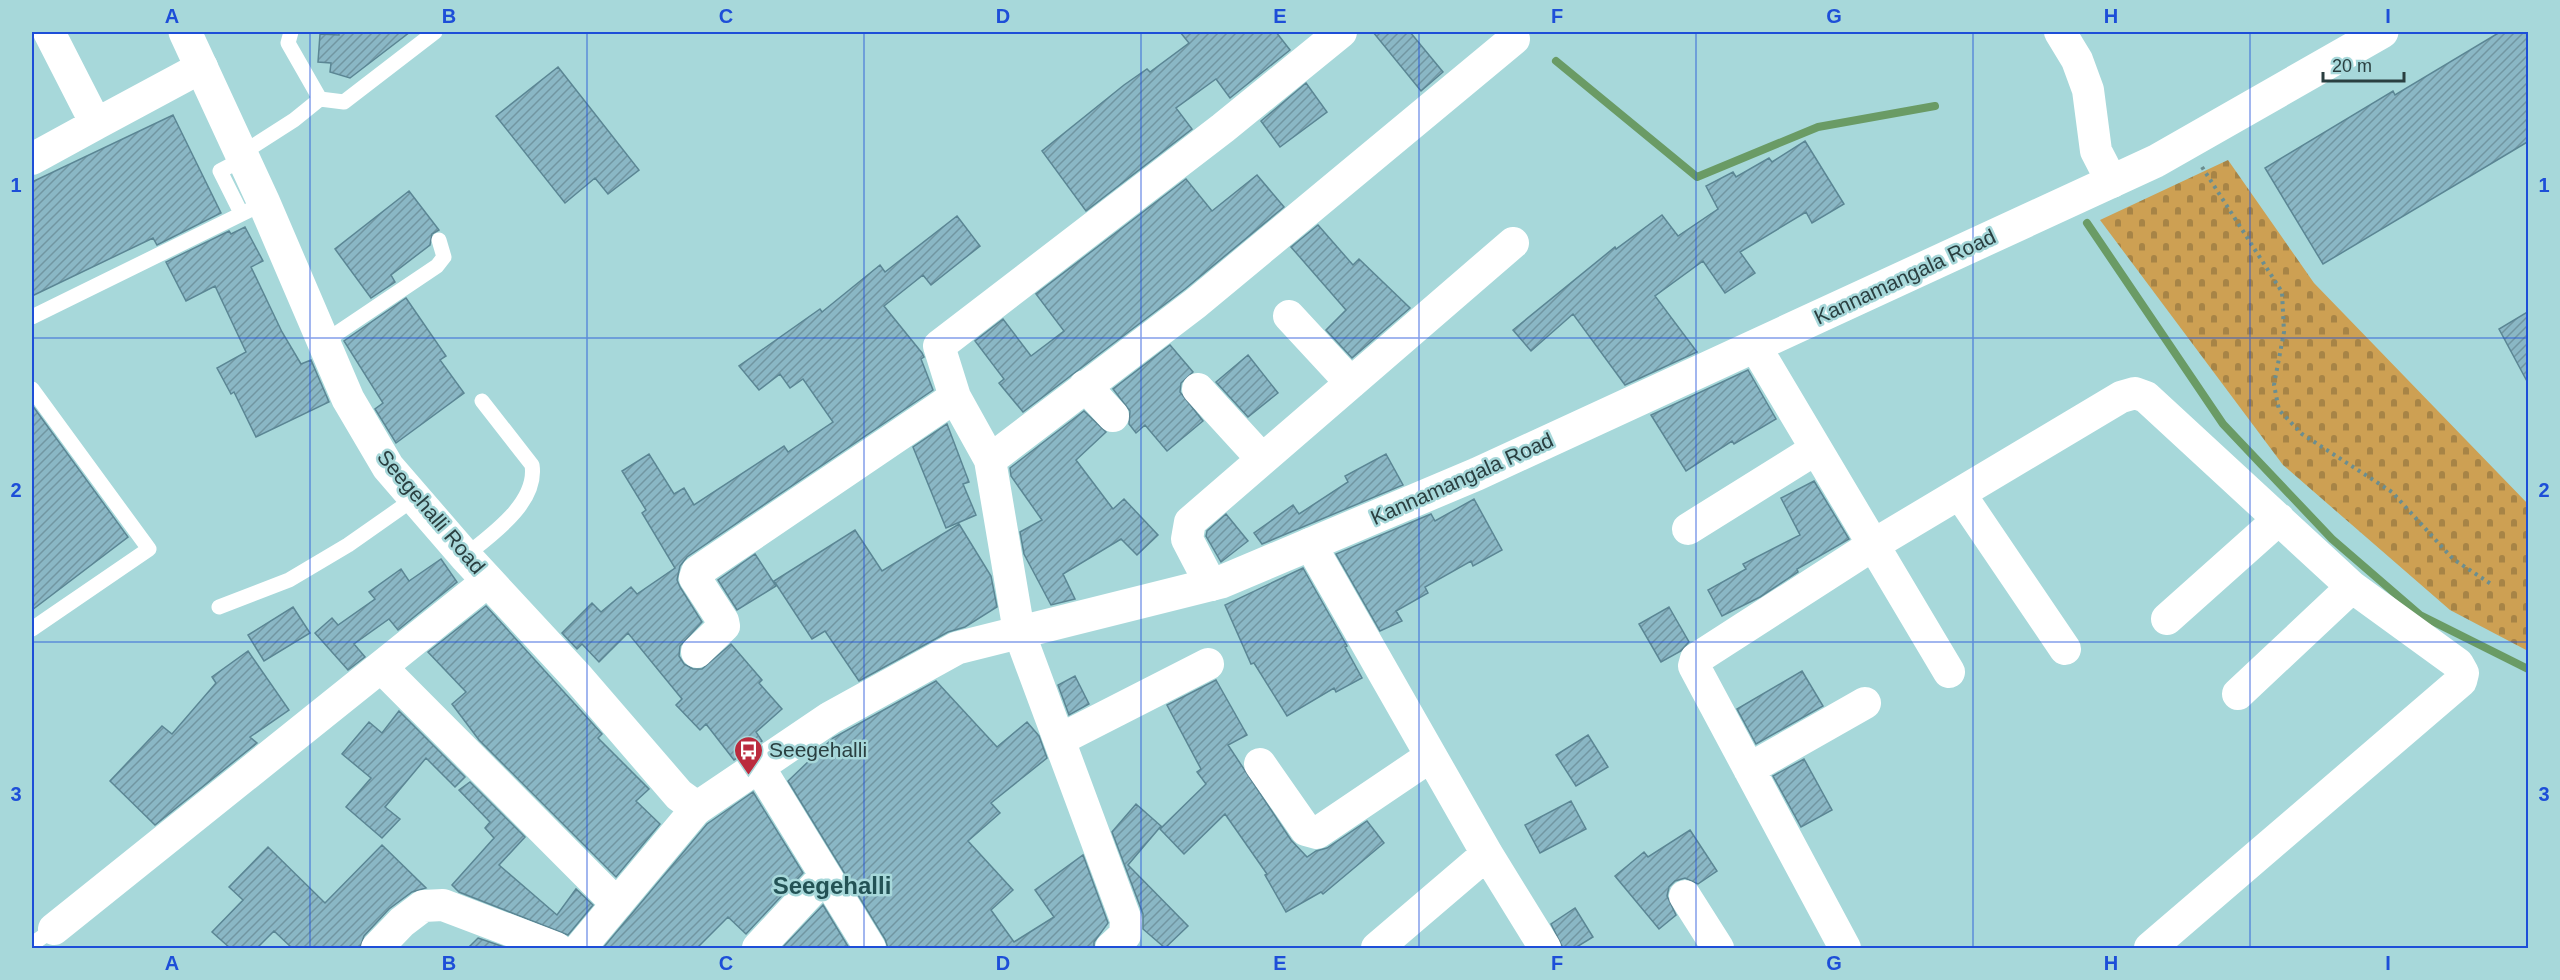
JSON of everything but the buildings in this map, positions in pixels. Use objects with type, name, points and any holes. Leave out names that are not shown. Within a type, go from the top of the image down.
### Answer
[{"type":"main road","name":"Seegehalli Road","points":[[184,32],[242,157],[252,208],[324,342],[354,408],[388,467],[465,556],[578,678],[679,795],[697,808]]},
{"type":"main road","name":"Kannamangala Road","points":[[697,808],[830,718],[957,648],[1211,585],[1477,474],[2112,182],[2187,144],[2382,32]]},
{"type":"street","points":[[49,32],[96,124]]},
{"type":"street","points":[[1111,948],[1125,935],[1126,920],[1061,739],[1019,632],[990,460],[955,397],[939,346],[1223,128],[1341,32]]},
{"type":"street","points":[[2060,32],[2077,60],[2088,90],[2096,151],[2112,182]]},
{"type":"street","points":[[990,460],[1196,303],[1514,39]]},
{"type":"street","points":[[32,159],[202,67]]},
{"type":"street","points":[[1211,585],[1187,539],[1190,522],[1513,243]]},
{"type":"street","points":[[1289,316],[1351,383]]},
{"type":"street","points":[[1755,346],[1949,672]]},
{"type":"street","points":[[1085,386],[1113,416]]},
{"type":"street","points":[[1198,389],[1262,459]]},
{"type":"street","points":[[1845,948],[1694,666],[1696,659],[1874,545],[2121,397],[2134,393],[2146,397],[2352,587],[2458,664],[2463,673],[2461,681],[2150,948]]},
{"type":"street","points":[[696,652],[724,626],[723,621],[694,578],[697,572],[955,397]]},
{"type":"street","points":[[1688,529],[1816,449]]},
{"type":"street","points":[[1960,494],[2065,649]]},
{"type":"street","points":[[2168,619],[2280,519]]},
{"type":"street","points":[[1310,544],[1538,945]]},
{"type":"street","points":[[43,937],[488,581]]},
{"type":"street","points":[[2238,694],[2352,587]]},
{"type":"street","points":[[1061,739],[1208,664]]},
{"type":"street","points":[[381,667],[617,904]]},
{"type":"street","points":[[1749,769],[1865,703]]},
{"type":"street","points":[[1260,764],[1306,830],[1317,833],[1431,756]]},
{"type":"street","points":[[759,767],[870,948]]},
{"type":"street","name":"Kannamangala Road","points":[[580,948],[697,808]]},
{"type":"street","points":[[1377,948],[1486,854]]},
{"type":"street","points":[[758,948],[825,876]]},
{"type":"street","points":[[1685,896],[1718,948]]},
{"type":"street","points":[[377,948],[402,922],[423,906],[443,904],[556,948]]},
{"type":"lane","points":[[291,32],[288,43],[320,99]]},
{"type":"lane","points":[[242,157],[320,99],[344,102],[435,32]]},
{"type":"lane","points":[[32,317],[252,208]]},
{"type":"lane","points":[[324,342],[437,266],[444,256],[439,240]]},
{"type":"lane","points":[[32,389],[149,549],[32,629]]},
{"type":"lane","points":[[465,556],[495,532],[517,507],[530,488],[534,475],[532,465],[482,402]]},
{"type":"lane","points":[[219,607],[289,580],[348,545],[416,498]]},
{"type":"path","points":[[2187,144],[2282,292],[2284,332],[2274,385],[2279,410],[2302,434],[2392,492],[2453,559],[2491,584]]},
{"type":"green space","points":[[2228,160],[2314,283],[2528,504],[2528,651],[2450,610],[2283,465],[2100,220]]},
{"type":"waterway","points":[[1556,61],[1697,177],[1818,127],[1935,106]]},
{"type":"waterway","points":[[2087,223],[2223,424],[2332,539],[2420,615],[2528,669]]},
{"type":"place","name":"Seegehalli","points":[[748,776]]},
{"type":"district","name":"Seegehalli","points":[[832,886]]}]
